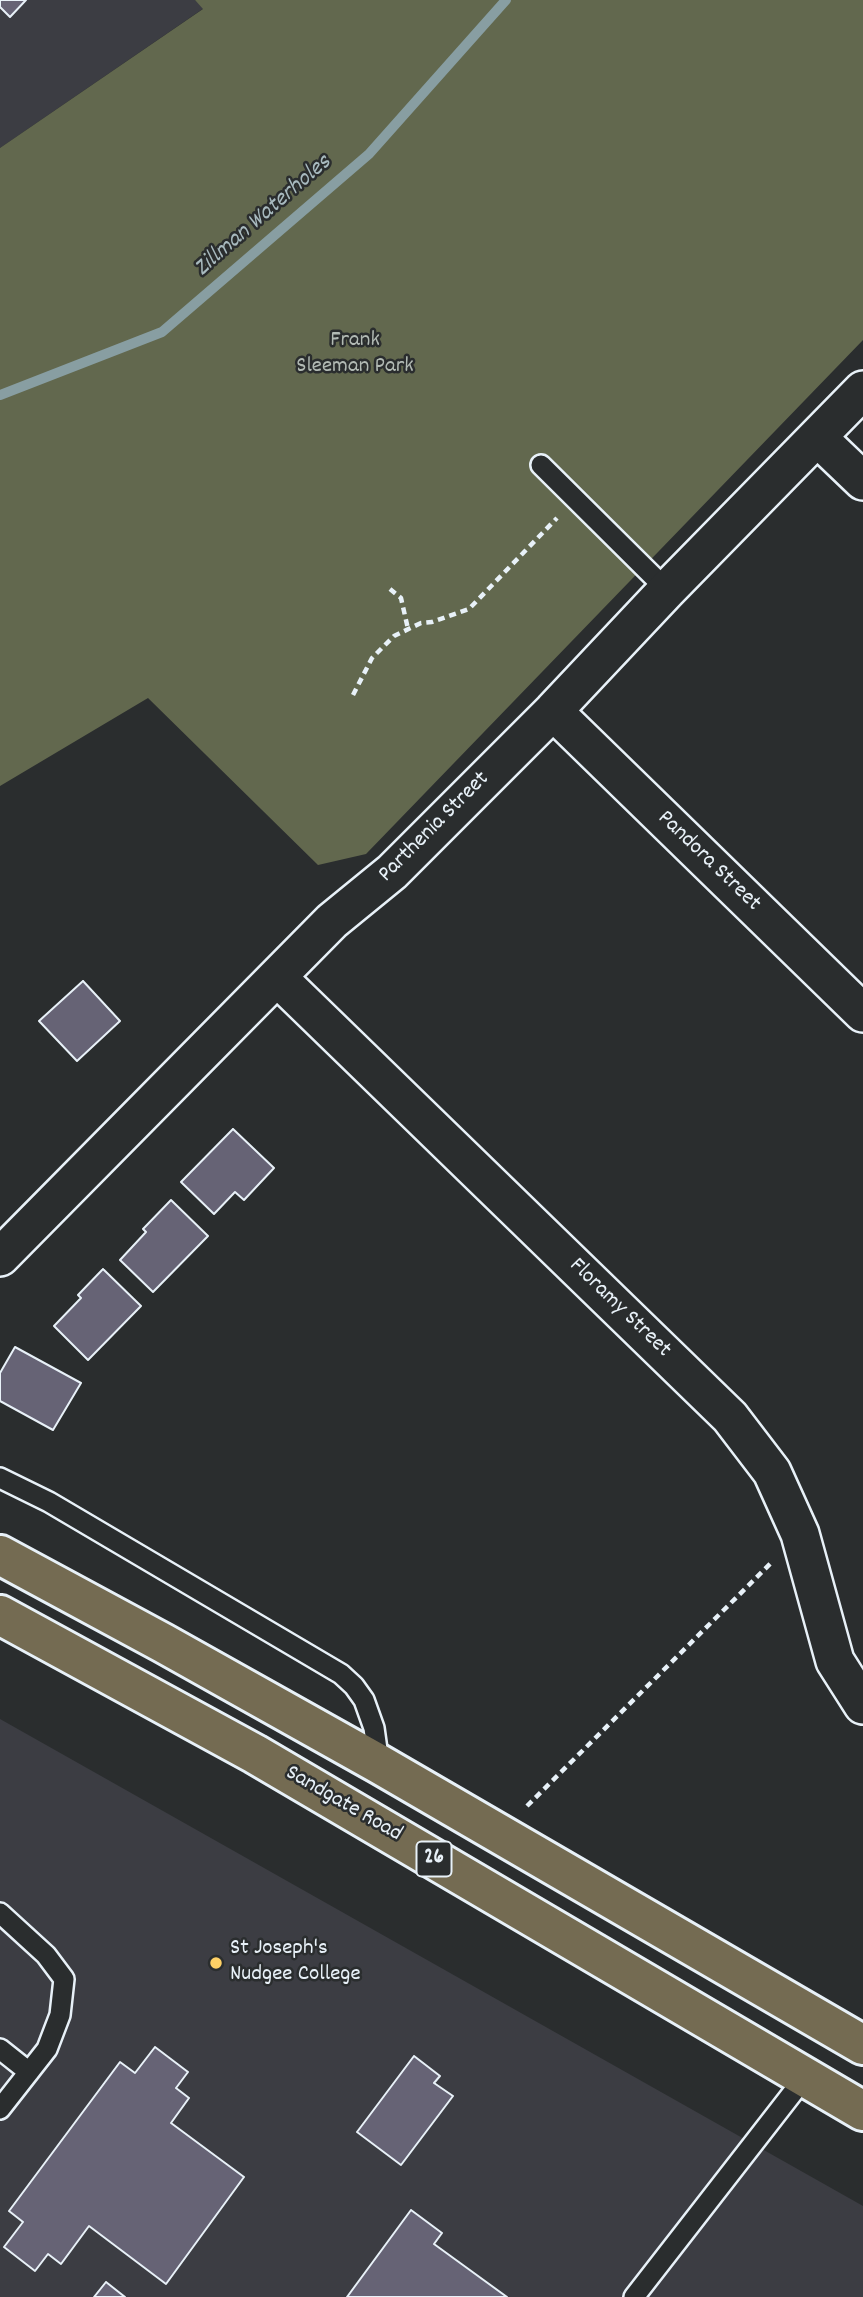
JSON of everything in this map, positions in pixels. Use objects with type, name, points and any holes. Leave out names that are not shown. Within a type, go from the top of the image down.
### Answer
[{"type":"highway","name":"26","points":[[0,1555],[379,1764],[863,2045]]},
{"type":"highway","name":"Sandgate Road","points":[[0,1615],[255,1754],[863,2111]]},
{"type":"street","name":"Parthenia Street","points":[[0,1257],[342,911],[392,872],[553,711],[863,390]]},
{"type":"street","points":[[817,437],[863,481]]},
{"type":"street","name":"Pandora Street","points":[[553,711],[863,1013]]},
{"type":"street","name":"Floramy Street","points":[[277,977],[730,1417],[772,1472],[800,1534],[835,1661],[863,1705]]},
{"type":"lane","points":[[541,465],[667,590]]},
{"type":"lane","points":[[0,1478],[49,1502],[341,1674],[364,1700],[374,1728],[379,1764]]},
{"type":"lane","points":[[0,1913],[46,1955],[64,1979],[60,2015],[47,2049],[0,2109]]},
{"type":"lane","points":[[0,2049],[29,2072]]},
{"type":"lane","points":[[634,2297],[805,2077]]},
{"type":"path","points":[[353,695],[372,658],[394,636],[421,623],[432,622],[469,609],[553,519],[584,508]]},
{"type":"path","points":[[390,589],[401,598],[408,629]]},
{"type":"path","points":[[527,1806],[800,1534]]},
{"type":"shaded area","points":[[0,0],[195,0],[204,8],[0,148]]},
{"type":"shaded area","name":"St Joseph's Nudgee College","points":[[0,1719],[863,2206],[863,2297],[0,2297]]},
{"type":"green space","name":"Frank Sleeman Park","points":[[195,0],[863,0],[863,340],[366,854],[318,865],[148,698],[0,786],[0,148],[203,9]]},
{"type":"building","points":[[0,0],[26,0],[10,17],[0,7]]},
{"type":"building","points":[[83,981],[120,1021],[77,1061],[39,1021]]},
{"type":"building","points":[[233,1129],[274,1168],[244,1200],[235,1192],[214,1214],[181,1182]]},
{"type":"building","points":[[171,1200],[208,1236],[153,1292],[120,1260],[146,1232],[143,1229]]},
{"type":"building","points":[[103,1269],[141,1306],[88,1360],[54,1326],[81,1298],[78,1295]]},
{"type":"building","points":[[15,1347],[81,1383],[53,1430],[0,1401],[0,1373]]},
{"type":"building","points":[[155,2047],[188,2072],[176,2088],[189,2098],[171,2123],[244,2177],[166,2284],[89,2226],[61,2264],[48,2254],[35,2271],[4,2247],[23,2222],[9,2211],[120,2062],[135,2073]]},
{"type":"building","points":[[414,2056],[440,2076],[434,2083],[453,2096],[401,2165],[357,2132]]},
{"type":"building","points":[[411,2210],[442,2233],[434,2244],[507,2297],[347,2297]]},
{"type":"building","points":[[106,2282],[125,2297],[94,2297]]},
{"type":"waterway","name":"Zillman Waterholes","points":[[0,395],[162,332],[369,154],[506,0]]},
{"type":"place","name":"St Joseph's Nudgee College","points":[[216,1963]]}]
